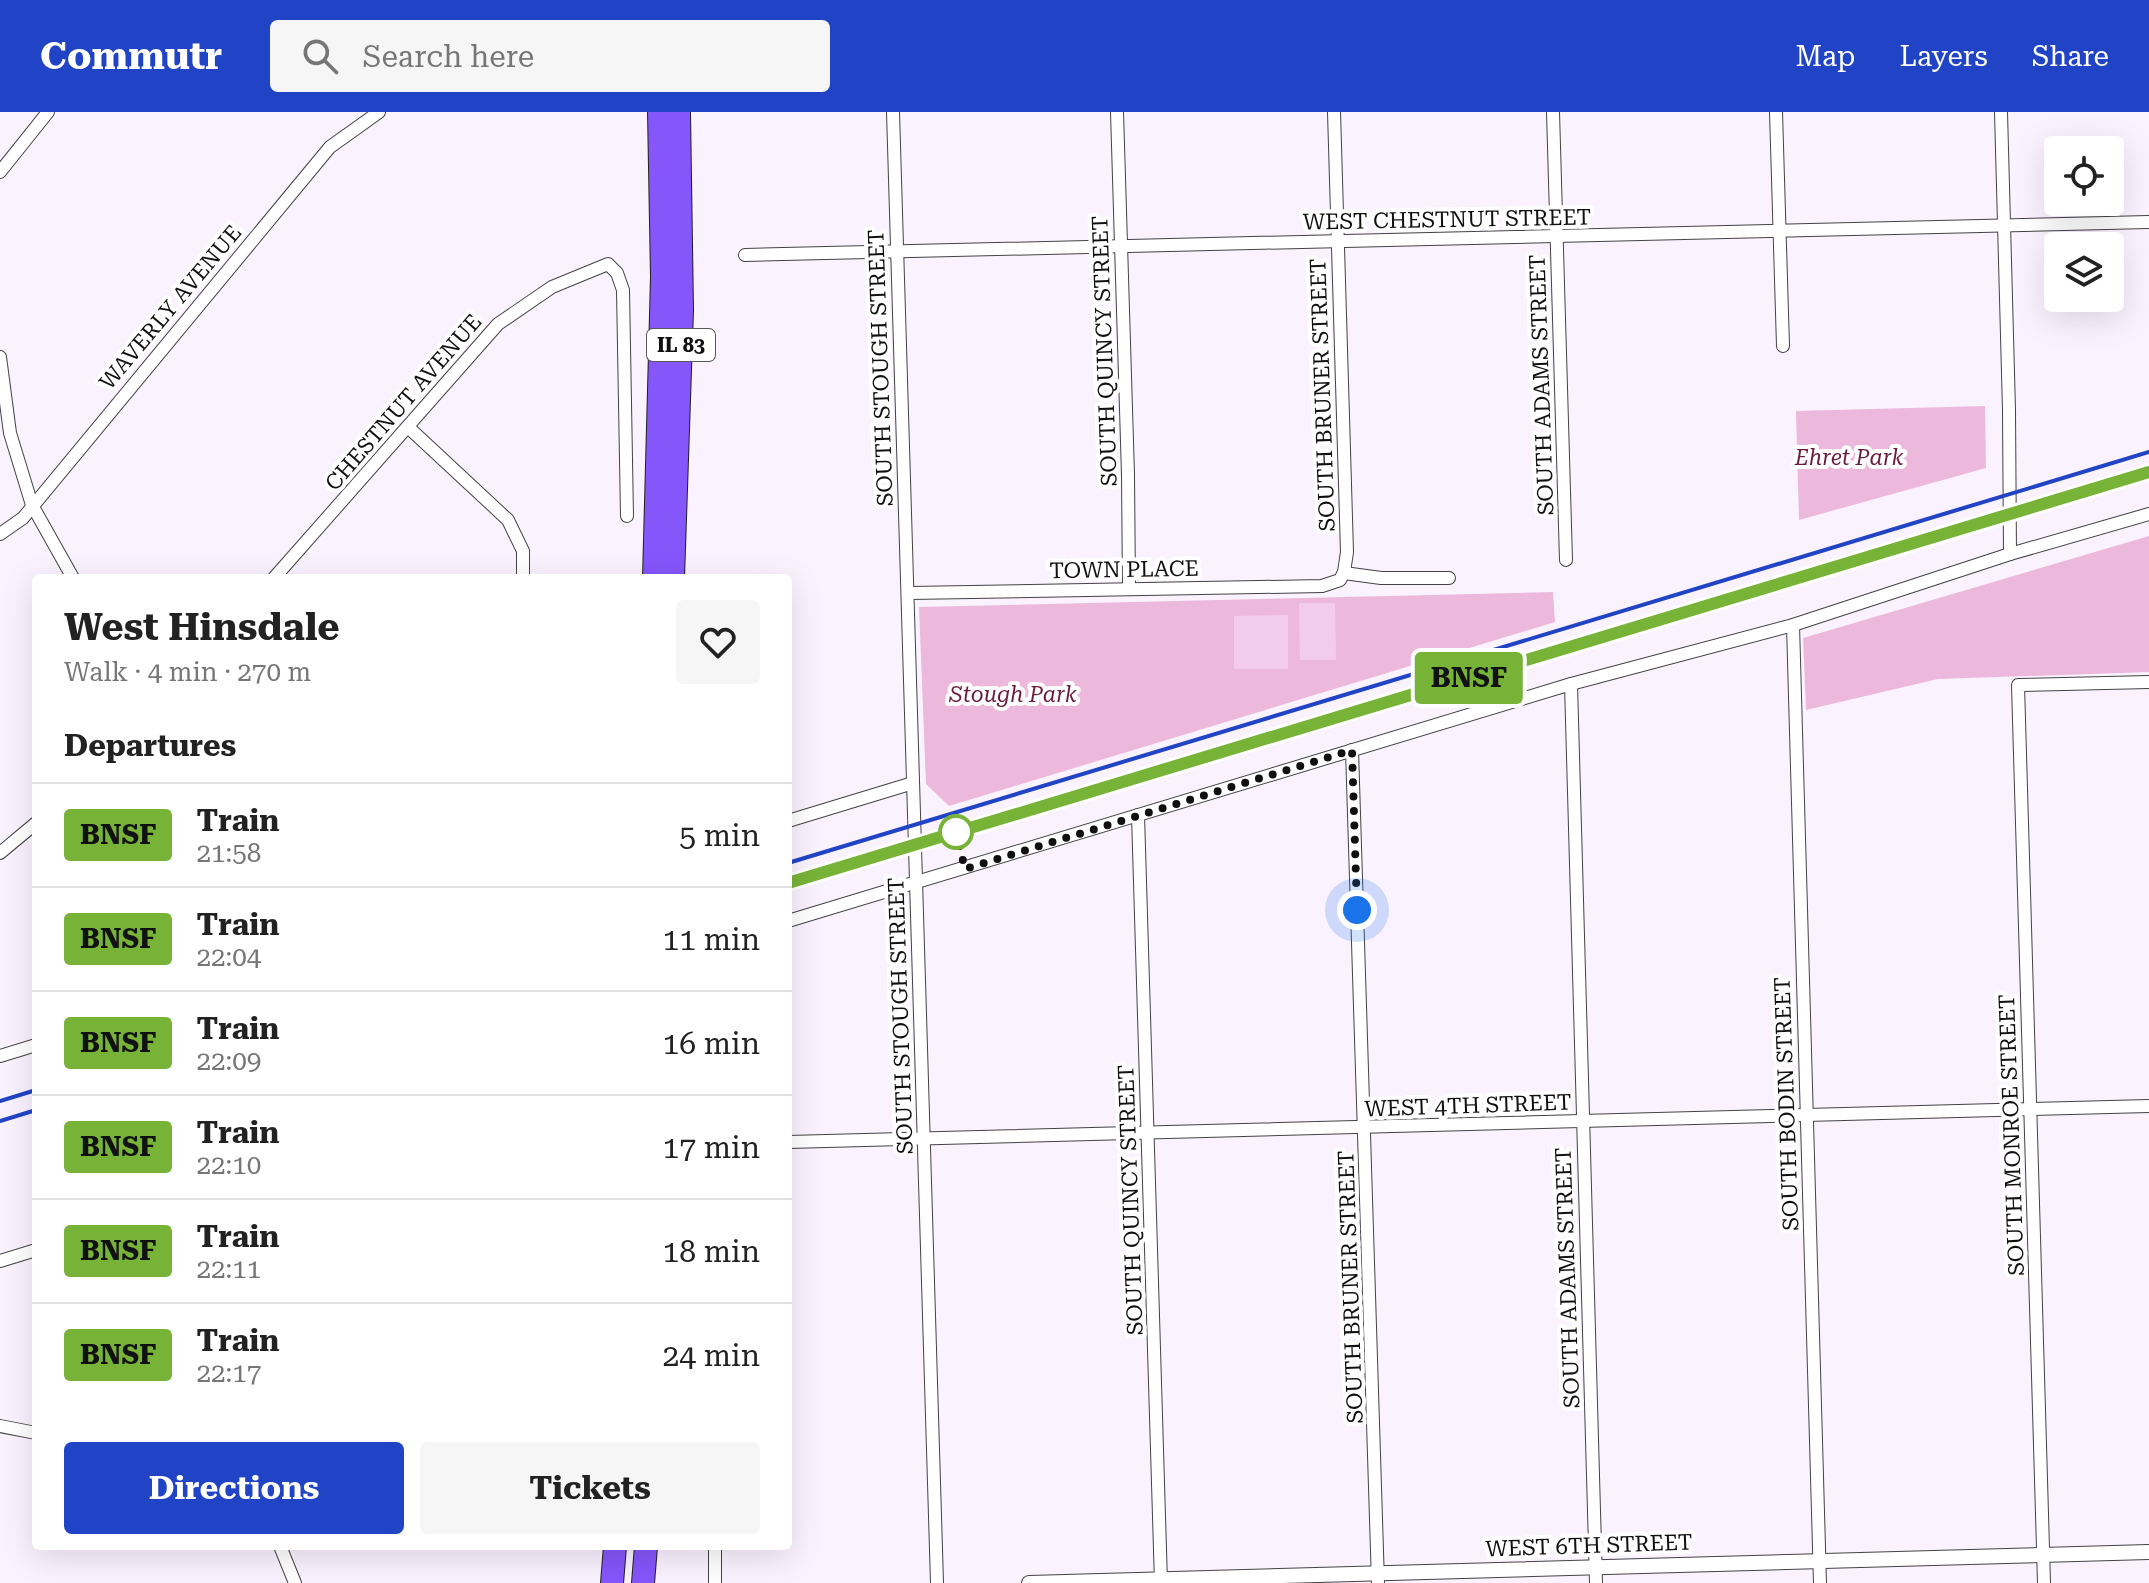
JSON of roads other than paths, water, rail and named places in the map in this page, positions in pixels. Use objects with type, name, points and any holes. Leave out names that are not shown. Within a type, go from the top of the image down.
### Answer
[{"type":"highway","name":"IL 83","points":[[654,574],[662,277],[659,112]]},
{"type":"highway","name":"IL 83","points":[[673,574],[682,310],[679,112]]},
{"type":"highway","points":[[612,1583],[615,1550]]},
{"type":"highway","points":[[643,1583],[646,1550]]},
{"type":"street","points":[[0,172],[48,112]]},
{"type":"street","name":"WAVERLY AVENUE","points":[[0,534],[23,518],[330,147],[379,112]]},
{"type":"street","name":"SOUTH STOUGH STREET","points":[[893,112],[937,1583]]},
{"type":"street","name":"SOUTH QUINCY STREET","points":[[1117,112],[1129,589]]},
{"type":"street","name":"SOUTH BRUNER STREET","points":[[1334,112],[1347,552],[1342,576]]},
{"type":"street","name":"SOUTH ADAMS STREET","points":[[1553,112],[1566,560]]},
{"type":"street","points":[[1776,112],[1783,346]]},
{"type":"street","points":[[2001,112],[2010,554]]},
{"type":"street","name":"WEST CHESTNUT STREET","points":[[745,255],[2149,222]]},
{"type":"street","name":"CHESTNUT AVENUE","points":[[278,574],[498,324],[552,287],[608,264],[617,273],[623,290],[627,516]]},
{"type":"street","points":[[0,357],[10,433],[32,505],[71,574]]},
{"type":"street","points":[[408,427],[508,520],[523,551],[523,574]]},
{"type":"street","points":[[792,920],[1571,684],[1793,625],[2010,554],[2149,514]]},
{"type":"street","name":"TOWN PLACE","points":[[909,593],[1322,586],[1342,576],[1449,578]]},
{"type":"street","name":"SOUTH BODIN STREET","points":[[1793,625],[1820,1583]]},
{"type":"street","name":"SOUTH MONROE STREET","points":[[2044,1583],[2018,685],[2149,682]]},
{"type":"street","name":"SOUTH ADAMS STREET","points":[[1571,684],[1596,1583]]},
{"type":"street","name":"SOUTH BRUNER STREET","points":[[1352,750],[1378,1578]]},
{"type":"street","points":[[792,820],[913,783]]},
{"type":"street","name":"SOUTH QUINCY STREET","points":[[1138,815],[1161,1581]]},
{"type":"street","points":[[0,853],[32,826]]},
{"type":"street","points":[[0,1056],[32,1046]]},
{"type":"street","name":"WEST 4TH STREET","points":[[792,1142],[2149,1106]]},
{"type":"street","points":[[0,1261],[32,1251]]},
{"type":"street","points":[[0,1426],[32,1432]]},
{"type":"street","points":[[282,1550],[295,1583]]},
{"type":"street","points":[[715,1550],[715,1583]]},
{"type":"street","name":"WEST 6TH STREET","points":[[1029,1583],[1378,1578],[1596,1567],[2149,1552]]},
{"type":"railway","points":[[792,862],[2149,452]]},
{"type":"railway","points":[[792,882],[2149,472]]},
{"type":"railway","points":[[0,1101],[32,1091]]},
{"type":"railway","points":[[0,1121],[32,1111]]},
{"type":"train","name":"BNSF","points":[[792,882],[2149,472]]},
{"type":"park label","name":"Ehret Park","points":[[1849,457]]},
{"type":"park label","name":"Stough Park","points":[[1013,694]]}]
